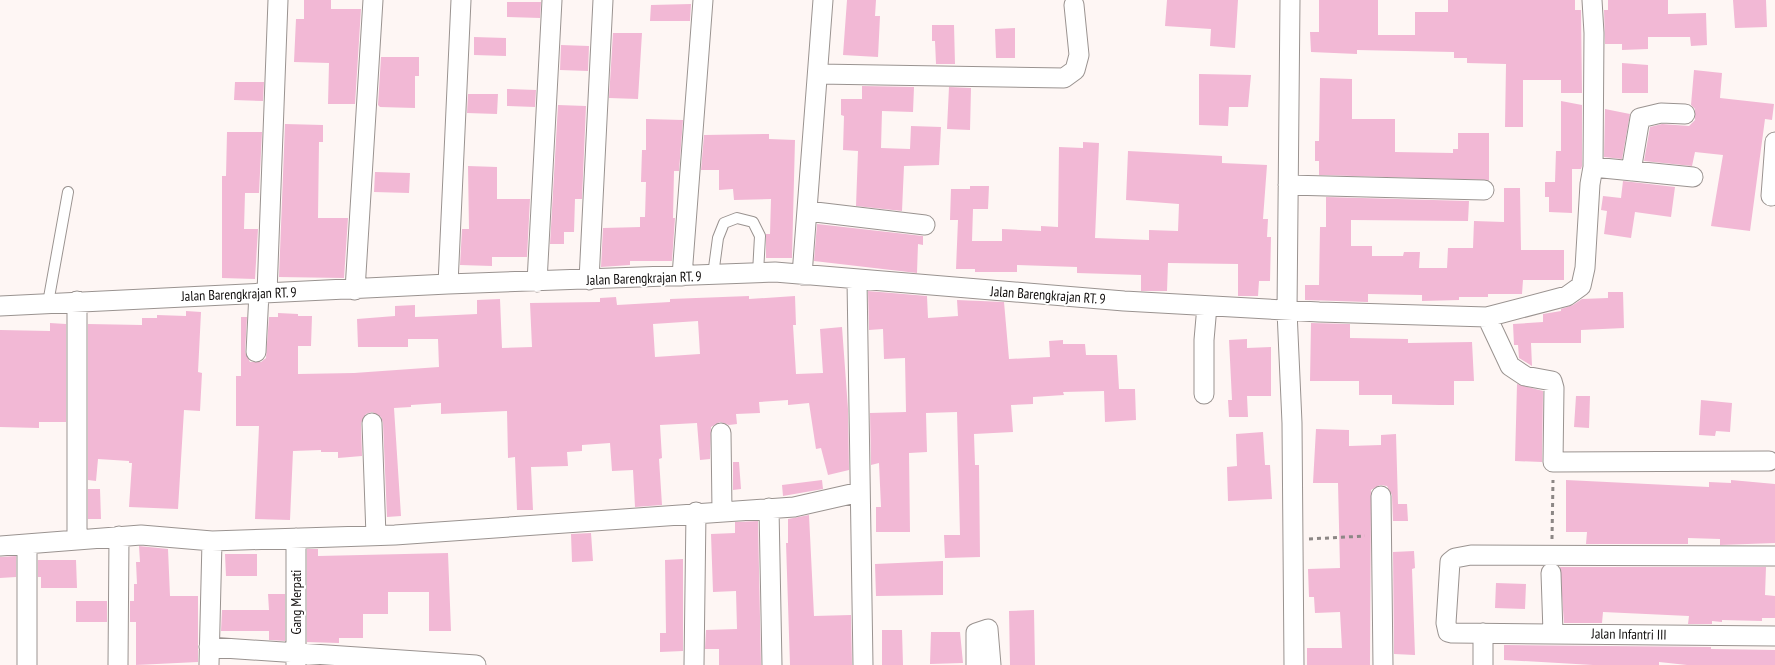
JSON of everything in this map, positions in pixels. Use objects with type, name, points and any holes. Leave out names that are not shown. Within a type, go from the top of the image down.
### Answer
[{"type":"street","points":[[256,352],[263,293],[278,0]]},
{"type":"street","points":[[355,290],[373,0]]},
{"type":"street","points":[[448,284],[461,0]]},
{"type":"street","points":[[536,282],[552,0]]},
{"type":"street","points":[[589,280],[603,0]]},
{"type":"street","points":[[682,276],[703,0]]},
{"type":"street","points":[[802,275],[824,0]]},
{"type":"street","points":[[1290,0],[1287,311],[1292,423],[1294,665]]},
{"type":"street","name":"Jalan Barengkrajan RT. 9","points":[[0,306],[448,284],[758,273],[1287,311],[1487,317],[1567,296],[1581,286],[1585,268],[1590,184],[1594,167],[1594,33],[1592,0]]},
{"type":"street","points":[[818,74],[1064,78],[1075,70],[1079,55],[1074,5]]},
{"type":"street","points":[[1631,171],[1640,118],[1661,113],[1685,114]]},
{"type":"street","points":[[1772,196],[1775,142]]},
{"type":"street","points":[[1594,167],[1693,177]]},
{"type":"street","points":[[1288,185],[1484,190]]},
{"type":"street","points":[[807,211],[925,225]]},
{"type":"street","points":[[857,280],[863,665]]},
{"type":"street","points":[[77,301],[77,540]]},
{"type":"street","points":[[1204,394],[1206,306]]},
{"type":"street","points":[[1487,317],[1510,366],[1525,376],[1552,380],[1554,388],[1553,462],[1773,459]]},
{"type":"street","points":[[372,422],[376,536]]},
{"type":"street","points":[[721,433],[722,511]]},
{"type":"street","points":[[0,546],[119,536],[164,535],[212,541],[376,536],[769,508],[811,504],[860,492]]},
{"type":"street","points":[[1381,496],[1383,665]]},
{"type":"street","points":[[769,508],[772,665]]},
{"type":"street","points":[[694,665],[696,512]]},
{"type":"street","points":[[118,665],[119,536]]},
{"type":"street","name":"Gang Merpati","points":[[296,538],[296,659]]},
{"type":"street","points":[[212,541],[209,656],[476,665]]},
{"type":"street","points":[[26,665],[27,544]]},
{"type":"street","points":[[1552,554],[1775,556]]},
{"type":"street","name":"Jalan Infantri III","points":[[1552,554],[1471,555],[1455,558],[1450,562],[1446,622],[1448,632],[1775,636]]},
{"type":"street","points":[[1551,574],[1553,633]]},
{"type":"street","points":[[976,665],[976,633],[988,629],[991,665]]},
{"type":"street","points":[[1483,632],[1483,665]]},
{"type":"lane","points":[[48,303],[68,192]]},
{"type":"lane","points":[[713,275],[718,238],[724,223],[737,218],[753,222],[760,236],[758,273]]},
{"type":"path","points":[[1552,554],[1553,462]]},
{"type":"path","points":[[1293,539],[1382,536]]},
{"type":"building","points":[[304,0],[331,0],[331,9],[361,9],[355,104],[328,104],[329,63],[294,62],[296,19],[304,19]]},
{"type":"building","points":[[847,0],[876,0],[875,16],[880,16],[878,57],[843,55]]},
{"type":"building","points":[[1167,0],[1238,0],[1235,48],[1210,46],[1211,29],[1165,26]]},
{"type":"building","points":[[1319,0],[1378,0],[1378,35],[1415,35],[1415,12],[1448,12],[1448,0],[1575,0],[1575,10],[1581,10],[1582,93],[1561,93],[1561,80],[1523,80],[1523,127],[1505,127],[1506,64],[1467,63],[1467,58],[1454,58],[1454,52],[1357,50],[1357,54],[1311,52],[1310,32],[1319,32]]},
{"type":"building","points":[[1608,0],[1668,0],[1668,14],[1706,13],[1707,45],[1691,46],[1690,37],[1648,37],[1648,49],[1622,50],[1622,44],[1605,44],[1604,10],[1608,10]]},
{"type":"building","points":[[1733,0],[1766,0],[1767,27],[1735,28]]},
{"type":"building","points":[[507,2],[541,2],[540,18],[507,17]]},
{"type":"building","points":[[691,4],[690,21],[650,21],[651,5]]},
{"type":"building","points":[[932,25],[954,25],[955,64],[936,64],[935,41],[932,41]]},
{"type":"building","points":[[1015,28],[1015,58],[996,58],[995,29]]},
{"type":"building","points":[[613,33],[642,33],[638,99],[609,98]]},
{"type":"building","points":[[474,37],[506,38],[506,56],[474,55]]},
{"type":"building","points":[[561,45],[589,46],[588,71],[560,70]]},
{"type":"building","points":[[381,57],[419,57],[419,76],[415,76],[415,108],[380,107],[378,105]]},
{"type":"building","points":[[1622,63],[1648,65],[1648,93],[1622,93]]},
{"type":"building","points":[[1694,70],[1722,73],[1720,98],[1774,104],[1772,120],[1765,119],[1750,231],[1711,226],[1723,155],[1695,152],[1692,166],[1644,161],[1650,127],[1662,124],[1689,126],[1695,120],[1695,109],[1691,105]]},
{"type":"building","points":[[1199,74],[1251,75],[1248,107],[1229,107],[1228,126],[1199,125]]},
{"type":"building","points":[[1320,78],[1352,79],[1352,119],[1395,119],[1395,152],[1453,153],[1453,149],[1458,149],[1458,133],[1489,133],[1489,180],[1319,175],[1319,161],[1315,161],[1315,141],[1319,141]]},
{"type":"building","points":[[235,82],[264,82],[263,101],[234,100]]},
{"type":"building","points":[[862,86],[914,87],[913,112],[882,111],[881,148],[910,149],[911,126],[941,127],[939,165],[904,166],[902,211],[856,206],[858,151],[843,150],[844,116],[841,115],[841,99],[862,99]]},
{"type":"building","points":[[949,87],[971,88],[970,130],[947,129]]},
{"type":"building","points":[[507,89],[536,90],[535,107],[507,106]]},
{"type":"building","points":[[468,94],[498,94],[497,114],[467,113]]},
{"type":"building","points":[[1561,101],[1582,105],[1582,166],[1581,169],[1572,169],[1572,213],[1549,212],[1549,197],[1545,197],[1545,182],[1555,182],[1556,151],[1561,151]]},
{"type":"building","points":[[558,105],[586,106],[582,199],[575,199],[574,232],[564,232],[564,244],[550,244]]},
{"type":"building","points":[[1605,109],[1630,114],[1622,159],[1604,157]]},
{"type":"building","points":[[646,119],[683,120],[679,171],[674,171],[673,218],[675,218],[672,261],[630,261],[630,265],[601,267],[603,228],[640,227],[640,217],[645,217],[646,182],[641,182],[642,150],[646,150]]},
{"type":"building","points":[[285,124],[323,125],[323,142],[319,142],[318,218],[348,218],[344,278],[279,277]]},
{"type":"building","points":[[227,132],[262,132],[259,193],[245,193],[244,229],[258,229],[255,279],[222,278],[222,176],[226,176]]},
{"type":"building","points":[[769,134],[769,139],[795,140],[792,258],[766,258],[766,234],[770,234],[771,199],[734,200],[733,189],[719,190],[719,170],[701,170],[704,135]]},
{"type":"building","points":[[1083,142],[1099,143],[1095,238],[1149,240],[1149,230],[1178,231],[1179,204],[1126,200],[1128,151],[1222,156],[1222,163],[1267,165],[1263,219],[1268,219],[1267,237],[1271,237],[1270,281],[1259,281],[1258,296],[1238,296],[1238,264],[1168,263],[1167,291],[1141,291],[1141,275],[1077,273],[1077,267],[1017,265],[1017,272],[975,272],[975,269],[956,269],[958,220],[950,220],[951,189],[989,186],[988,209],[973,209],[972,241],[1002,241],[1002,229],[1041,231],[1041,226],[1058,227],[1059,147],[1083,148]]},
{"type":"building","points":[[468,166],[497,167],[497,199],[530,199],[527,257],[492,257],[492,266],[460,265],[462,229],[469,229]]},
{"type":"building","points":[[375,172],[410,173],[409,193],[374,192]]},
{"type":"building","points":[[1623,181],[1675,187],[1671,217],[1635,212],[1631,238],[1604,234],[1607,211],[1601,210],[1603,196],[1621,198]]},
{"type":"building","points":[[1504,188],[1520,188],[1521,250],[1564,250],[1564,280],[1523,280],[1522,294],[1488,294],[1488,297],[1459,297],[1459,300],[1422,301],[1422,295],[1368,294],[1368,302],[1305,300],[1305,285],[1319,285],[1320,227],[1326,227],[1326,197],[1469,201],[1468,221],[1351,220],[1351,246],[1372,246],[1372,256],[1403,256],[1404,252],[1420,252],[1419,268],[1447,268],[1448,248],[1473,248],[1474,221],[1504,222]]},
{"type":"building","points":[[817,224],[923,236],[923,245],[918,244],[917,273],[814,261]]},
{"type":"building","points":[[868,291],[927,296],[928,318],[958,316],[957,300],[1004,302],[1009,359],[1050,357],[1049,341],[1063,340],[1063,344],[1085,344],[1086,355],[1117,355],[1119,389],[1135,389],[1136,420],[1105,422],[1104,391],[1063,392],[1064,395],[1033,397],[1033,404],[1011,405],[1013,432],[974,434],[975,465],[979,465],[980,557],[945,558],[944,535],[960,535],[957,412],[926,413],[927,452],[909,453],[910,532],[876,532],[876,507],[881,507],[879,463],[871,465],[870,413],[906,412],[905,358],[884,359],[883,329],[869,330]]},
{"type":"building","points":[[1608,292],[1623,292],[1624,328],[1581,330],[1581,343],[1531,343],[1532,366],[1519,358],[1518,345],[1514,345],[1513,324],[1543,322],[1543,314],[1561,311],[1561,309],[1573,305],[1582,299],[1608,298]]},
{"type":"building","points":[[749,296],[749,299],[795,296],[796,325],[793,325],[796,374],[823,373],[820,329],[842,327],[848,409],[849,470],[828,475],[821,448],[816,449],[809,403],[788,405],[788,400],[759,402],[760,413],[736,414],[737,424],[729,425],[720,422],[711,427],[710,459],[700,460],[697,423],[660,425],[662,458],[659,459],[662,505],[635,507],[633,470],[612,471],[610,443],[582,445],[582,451],[567,452],[568,466],[531,467],[533,510],[517,510],[515,457],[508,458],[507,411],[441,414],[441,403],[411,405],[411,407],[394,408],[401,516],[387,517],[383,423],[381,417],[372,412],[366,414],[361,423],[362,456],[338,458],[338,452],[321,452],[321,450],[293,451],[290,520],[255,519],[259,426],[236,426],[236,376],[241,376],[241,317],[247,317],[245,352],[250,362],[261,362],[266,358],[269,317],[278,317],[278,313],[298,314],[298,316],[312,316],[311,346],[298,346],[298,374],[354,373],[439,367],[438,339],[408,339],[408,347],[358,347],[357,319],[395,316],[395,306],[415,305],[415,317],[477,314],[477,300],[500,299],[502,348],[532,347],[530,303],[600,302],[600,298],[616,297],[617,305],[670,302],[670,299]],"holes":[[[698,321],[700,354],[655,357],[653,324]]]},
{"type":"building","points":[[186,311],[201,312],[198,372],[202,373],[200,411],[184,410],[178,509],[129,507],[132,463],[129,463],[129,461],[98,459],[96,481],[88,480],[88,324],[142,325],[142,318],[157,318],[157,315],[186,316]]},
{"type":"building","points":[[50,323],[66,324],[66,422],[39,422],[39,428],[0,427],[0,330],[50,331]]},
{"type":"building","points":[[1311,323],[1350,324],[1350,338],[1408,339],[1408,343],[1472,342],[1474,381],[1454,381],[1454,405],[1439,405],[1392,404],[1392,395],[1359,395],[1359,381],[1310,381]]},
{"type":"building","points":[[1247,339],[1247,348],[1271,347],[1271,396],[1247,396],[1248,417],[1229,417],[1228,400],[1232,400],[1229,340]]},
{"type":"building","points":[[1517,384],[1543,391],[1542,462],[1515,461]]},
{"type":"building","points":[[1576,396],[1590,396],[1589,428],[1574,427]]},
{"type":"building","points":[[1701,400],[1732,403],[1730,432],[1716,431],[1715,436],[1699,435]]},
{"type":"building","points":[[1316,429],[1349,430],[1349,446],[1381,445],[1381,435],[1396,434],[1398,504],[1407,504],[1408,521],[1393,521],[1392,495],[1387,486],[1380,485],[1371,490],[1370,665],[1307,665],[1307,648],[1342,648],[1340,612],[1315,613],[1314,597],[1309,597],[1308,569],[1340,568],[1338,483],[1313,483]]},
{"type":"building","points":[[1263,432],[1265,465],[1270,465],[1272,499],[1228,501],[1227,467],[1237,466],[1236,434]]},
{"type":"building","points":[[733,462],[739,462],[741,489],[733,490]]},
{"type":"building","points":[[822,480],[823,489],[783,496],[782,485]]},
{"type":"building","points":[[1566,480],[1709,487],[1709,482],[1731,483],[1731,480],[1775,484],[1775,543],[1720,545],[1720,539],[1688,538],[1688,544],[1586,544],[1587,532],[1566,532]]},
{"type":"building","points":[[88,489],[100,489],[101,519],[88,519]]},
{"type":"building","points":[[809,515],[814,616],[851,615],[852,665],[790,665],[786,543],[788,543],[788,519]]},
{"type":"building","points":[[758,521],[761,665],[719,665],[719,649],[705,649],[706,630],[737,629],[736,591],[713,592],[711,534],[735,533],[735,522]]},
{"type":"building","points":[[591,533],[593,561],[572,562],[571,534]]},
{"type":"building","points":[[139,546],[168,549],[170,596],[198,596],[198,662],[136,665],[136,622],[130,622],[130,601],[134,601],[134,584],[137,584],[136,562],[140,562]]},
{"type":"building","points":[[307,549],[318,549],[318,556],[448,553],[451,631],[429,631],[429,592],[388,592],[388,614],[363,614],[363,638],[339,638],[339,643],[307,642]]},
{"type":"building","points":[[1414,551],[1415,568],[1412,569],[1415,655],[1394,654],[1393,552]]},
{"type":"building","points":[[225,554],[257,554],[257,576],[226,576]]},
{"type":"building","points":[[16,556],[16,577],[0,578],[0,557]]},
{"type":"building","points":[[683,559],[683,651],[660,652],[660,633],[666,633],[665,560]]},
{"type":"building","points":[[38,560],[76,560],[77,588],[41,588],[41,577],[38,577]]},
{"type":"building","points":[[943,561],[943,595],[876,596],[875,564]]},
{"type":"building","points":[[1560,567],[1766,567],[1765,595],[1775,596],[1775,618],[1762,618],[1762,621],[1722,620],[1722,622],[1712,621],[1712,624],[1688,624],[1689,616],[1603,612],[1602,623],[1564,623]]},
{"type":"building","points":[[1496,583],[1526,584],[1525,609],[1495,608]]},
{"type":"building","points":[[268,594],[285,594],[285,641],[269,640],[269,631],[221,631],[222,610],[269,610]]},
{"type":"building","points":[[76,601],[107,601],[107,622],[76,622]]},
{"type":"building","points":[[1034,610],[1035,665],[1010,665],[1009,611]]},
{"type":"building","points":[[882,630],[902,630],[903,665],[882,665]]},
{"type":"building","points":[[931,632],[960,632],[963,663],[930,664]]},
{"type":"building","points":[[1504,645],[1711,647],[1711,649],[1775,650],[1775,665],[1687,665],[1659,662],[1659,665],[1593,665],[1504,660]]}]
